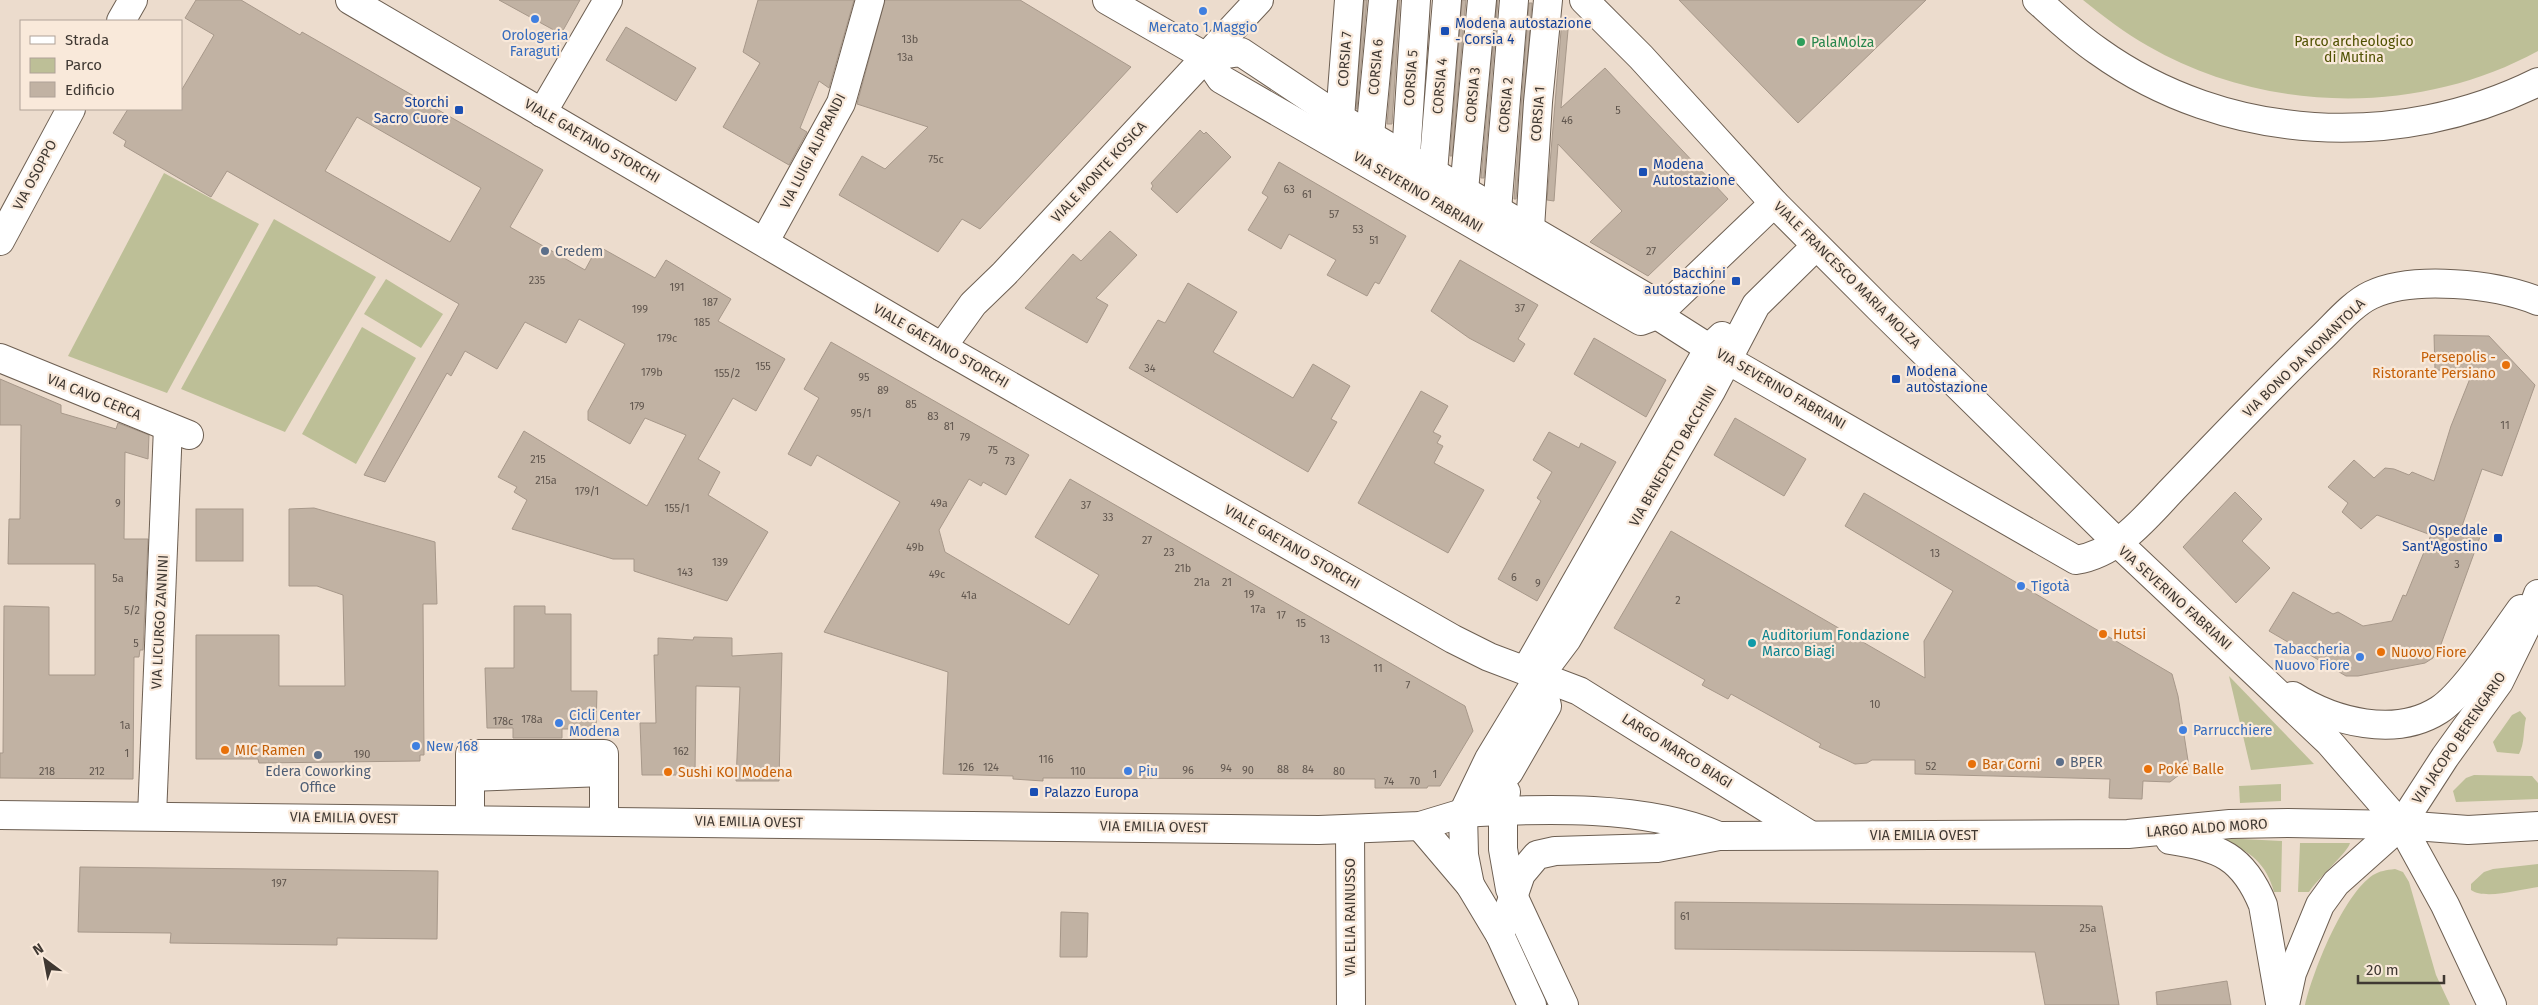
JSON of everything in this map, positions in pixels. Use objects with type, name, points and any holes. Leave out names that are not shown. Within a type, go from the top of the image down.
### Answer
[{"type":"street","points":[[122,20],[133,0]]},
{"type":"street","name":"VIALE GAETANO STORCHI","points":[[350,0],[765,241],[942,347],[1453,640],[1489,657],[1533,673]]},
{"type":"street","points":[[542,113],[608,0]]},
{"type":"street","name":"VIA LUIGI ALIPRANDI","points":[[765,241],[841,102],[870,0]]},
{"type":"street","name":"VIA SEVERINO FABRIANI","points":[[1107,0],[1206,57],[1221,79],[1641,321],[1657,315],[1718,353],[2076,560],[2089,558],[2118,543],[2329,742],[2401,826]]},
{"type":"street","name":"VIALE MONTE KOSICA","points":[[942,347],[973,304],[1004,274],[1259,0]]},
{"type":"street","name":"CORSIA 7","points":[[1340,118],[1349,0]]},
{"type":"street","name":"CORSIA 6","points":[[1370,135],[1383,0]]},
{"type":"street","name":"CORSIA 5","points":[[1406,156],[1416,0]]},
{"type":"street","name":"CORSIA 4","points":[[1433,172],[1447,0]]},
{"type":"street","name":"CORSIA 3","points":[[1464,190],[1482,0]]},
{"type":"street","name":"CORSIA 2","points":[[1497,210],[1514,0]]},
{"type":"street","name":"CORSIA 1","points":[[1530,228],[1539,92],[1548,0]]},
{"type":"street","name":"VIALE FRANCESCO MARIA MOLZA","points":[[1584,0],[1641,57],[1774,203],[1816,246],[2118,543]]},
{"type":"street","points":[[2037,0],[2099,52],[2136,75],[2175,94],[2216,109],[2258,120],[2302,126],[2345,128],[2388,126],[2432,120],[2474,108],[2538,82]]},
{"type":"street","points":[[1206,57],[1241,52],[1340,118],[1651,300],[1657,315],[1774,203]]},
{"type":"street","name":"VIA OSOPPO","points":[[0,241],[70,110]]},
{"type":"street","name":"VIA BENEDETTO BACCHINI","points":[[1463,813],[1533,673],[1568,639],[1711,391],[1718,353],[1756,304],[1816,246]]},
{"type":"street","name":"VIA BONO DA NONANTOLA","points":[[2118,543],[2156,507],[2277,380],[2359,303],[2380,291],[2400,286],[2462,286],[2501,289],[2538,301]]},
{"type":"street","name":"VIA CAVO CERCA","points":[[0,358],[179,431]]},
{"type":"street","name":"VIA LICURGO ZANNINI","points":[[152,816],[179,431]]},
{"type":"street","name":"VIA JACOPO BERENGARIO","points":[[2250,667],[2309,706],[2334,717],[2378,724],[2418,719],[2439,710],[2454,696],[2538,586]]},
{"type":"street","name":"VIA JACOPO BERENGARIO","points":[[2401,826],[2445,757],[2499,682],[2523,633],[2538,594]]},
{"type":"street","points":[[1470,885],[1464,855],[1463,813],[1509,772],[1547,706],[1533,673]]},
{"type":"street","name":"LARGO MARCO BIAGI","points":[[1533,673],[1579,691],[1810,835]]},
{"type":"street","points":[[470,819],[470,777],[604,772],[604,821]]},
{"type":"street","points":[[1509,772],[1503,810],[1503,849],[1510,889],[1564,1005]]},
{"type":"street","name":"VIA EMILIA OVEST","points":[[0,815],[1350,829],[1420,826],[1463,813],[1503,810],[1612,813],[1662,818],[1692,824],[1719,836]]},
{"type":"street","name":"LARGO ALDO MORO","points":[[2128,834],[2230,824],[2288,823],[2468,830],[2538,826]]},
{"type":"street","points":[[1420,826],[1470,885],[1500,935],[1532,1005]]},
{"type":"street","points":[[2285,1005],[2292,973],[2320,905],[2336,883],[2401,826],[2445,905],[2492,1005]]},
{"type":"street","name":"VIA ELIA RAINUSSO","points":[[1350,829],[1351,1005]]},
{"type":"street","name":"VIA EMILIA OVEST","points":[[1500,935],[1521,874],[1537,855],[1555,851],[1656,848],[1719,836],[2128,834]]},
{"type":"street","name":"LARGO ALDO MORO","points":[[2128,834],[2202,844],[2224,854],[2243,869],[2258,892],[2263,905],[2280,1005]]},
{"type":"green space","name":"Parco archeologico di Mutina","points":[[2083,0],[2538,0],[2538,51],[2492,72],[2443,87],[2393,96],[2343,98],[2292,95],[2242,85],[2194,68],[2139,41]]},
{"type":"green space","points":[[164,173],[259,224],[167,393],[68,356]]},
{"type":"green space","points":[[274,219],[376,277],[285,432],[181,389]]},
{"type":"green space","points":[[386,279],[443,314],[421,348],[364,314]]},
{"type":"green space","points":[[362,327],[416,358],[356,464],[302,434]]},
{"type":"green space","points":[[2229,676],[2314,764],[2251,770]]},
{"type":"green space","points":[[2520,711],[2526,718],[2519,754],[2497,752],[2493,742],[2512,715]]},
{"type":"green space","points":[[2474,775],[2532,776],[2538,783],[2538,799],[2456,802],[2453,791],[2466,778]]},
{"type":"green space","points":[[2281,784],[2281,801],[2240,803],[2239,786]]},
{"type":"green space","points":[[2222,838],[2282,841],[2281,892],[2274,892],[2267,874],[2256,860],[2241,849],[2222,842]]},
{"type":"green space","points":[[2300,843],[2350,843],[2344,853],[2309,892],[2298,892]]},
{"type":"green space","points":[[2538,864],[2538,887],[2494,894],[2477,893],[2471,890],[2471,884],[2484,872],[2493,869]]},
{"type":"green space","points":[[2395,869],[2403,872],[2409,882],[2436,975],[2450,1005],[2305,1005],[2322,954],[2340,916],[2351,899],[2373,875]]},
{"type":"building","points":[[196,0],[241,0],[300,35],[302,32],[543,170],[510,227],[585,270],[598,246],[655,278],[666,260],[731,299],[718,321],[785,359],[756,411],[733,398],[698,459],[720,472],[708,495],[768,532],[727,601],[634,571],[634,559],[613,559],[512,529],[527,500],[514,492],[517,487],[498,477],[524,431],[647,506],[686,435],[645,418],[630,444],[588,420],[588,411],[625,344],[579,319],[566,343],[525,322],[497,369],[465,351],[451,376],[447,373],[385,482],[364,475],[459,304],[227,171],[211,197],[124,146],[126,141],[113,133],[127,110],[182,110],[182,89],[214,35],[185,18]],"holes":[[[357,117],[481,188],[450,242],[325,171]]]},
{"type":"building","points":[[499,0],[580,0],[561,34]]},
{"type":"building","points":[[758,0],[854,0],[829,88],[819,81],[800,128],[807,132],[789,165],[723,127],[760,63],[743,52]]},
{"type":"building","points":[[885,0],[1020,0],[1131,67],[980,229],[962,219],[938,252],[839,195],[862,156],[885,169],[928,127],[857,104]]},
{"type":"building","points":[[1364,0],[1367,0],[1356,109]]},
{"type":"building","points":[[1398,0],[1400,0],[1392,124],[1387,124]]},
{"type":"building","points":[[1462,0],[1466,0],[1452,156],[1450,156]]},
{"type":"building","points":[[1497,0],[1484,178],[1481,178]]},
{"type":"building","name":"PalaMolza","points":[[1679,0],[1926,0],[1798,123]]},
{"type":"building","points":[[1529,3],[1532,3],[1516,199],[1514,199]]},
{"type":"building","name":"Modena Autostazione","points":[[1562,19],[1569,19],[1561,108],[1605,68],[1728,199],[1648,276],[1590,242],[1622,211],[1558,144],[1554,201],[1547,200]]},
{"type":"building","points":[[626,27],[696,68],[676,101],[606,60]]},
{"type":"building","points":[[1200,130],[1204,134],[1206,132],[1231,157],[1177,213],[1151,189],[1153,186],[1151,183]]},
{"type":"building","points":[[1279,162],[1406,236],[1379,284],[1375,282],[1367,296],[1327,275],[1336,260],[1289,234],[1281,249],[1248,230],[1268,197],[1262,193]]},
{"type":"building","points":[[1110,231],[1137,255],[1096,298],[1108,305],[1087,343],[1025,308],[1073,254],[1081,261]]},
{"type":"building","points":[[1460,260],[1538,305],[1518,339],[1525,344],[1514,362],[1469,338],[1431,311]]},
{"type":"building","points":[[1188,283],[1237,312],[1213,352],[1293,398],[1313,364],[1350,386],[1331,419],[1337,422],[1308,472],[1129,368],[1158,320],[1165,323]]},
{"type":"building","points":[[2434,335],[2489,336],[2535,385],[2502,476],[2482,469],[2462,526],[2481,534],[2440,647],[2436,648],[2433,658],[2425,663],[2358,676],[2346,676],[2269,631],[2293,592],[2333,614],[2338,612],[2363,626],[2392,621],[2403,595],[2406,596],[2431,535],[2377,515],[2361,529],[2342,512],[2348,503],[2328,487],[2354,460],[2374,478],[2385,468],[2394,469],[2409,475],[2412,472],[2434,481],[2451,426],[2473,371],[2435,370]]},
{"type":"building","points":[[1594,338],[1666,380],[1646,417],[1574,374]]},
{"type":"building","points":[[831,342],[1029,455],[1006,495],[983,482],[981,486],[969,479],[939,530],[945,552],[1069,625],[1099,575],[1035,537],[1070,479],[1465,706],[1473,731],[1440,786],[1428,786],[1427,788],[1375,788],[1375,779],[1043,778],[1043,781],[1013,779],[1013,776],[943,774],[948,672],[824,632],[900,502],[817,455],[811,466],[788,454],[819,398],[804,389]]},
{"type":"building","points":[[0,379],[61,405],[61,413],[116,429],[118,423],[149,435],[148,459],[125,452],[124,539],[148,539],[143,650],[140,650],[139,657],[134,657],[133,779],[0,778],[0,753],[3,753],[4,606],[49,607],[49,675],[95,675],[95,564],[8,564],[9,519],[20,519],[21,425],[0,425]]},
{"type":"building","points":[[1421,391],[1448,406],[1433,432],[1441,436],[1437,443],[1443,446],[1434,463],[1484,490],[1448,553],[1358,503]]},
{"type":"building","points":[[1735,418],[1806,459],[1784,496],[1714,455]]},
{"type":"building","points":[[1549,432],[1579,448],[1581,443],[1616,462],[1537,601],[1498,579],[1541,501],[1537,498],[1552,472],[1533,460]]},
{"type":"building","points":[[2235,492],[2262,519],[2242,541],[2270,568],[2236,603],[2183,547]]},
{"type":"building","points":[[1864,493],[2172,674],[2178,696],[2189,767],[2170,782],[2143,781],[2142,799],[2109,798],[2110,779],[1915,774],[1915,760],[1872,760],[1867,763],[1855,764],[1819,747],[1821,744],[1731,694],[1728,699],[1702,685],[1705,680],[1614,628],[1671,531],[1925,678],[1924,641],[1953,591],[1845,526]]},
{"type":"building","points":[[314,508],[435,542],[437,604],[423,604],[424,755],[420,755],[420,761],[259,763],[258,759],[196,759],[196,635],[279,635],[279,686],[345,686],[343,595],[317,586],[289,586],[289,509]]},
{"type":"building","points":[[196,509],[243,509],[243,561],[196,561]]},
{"type":"building","points":[[514,606],[545,606],[545,614],[571,614],[571,691],[597,691],[596,729],[562,729],[562,738],[513,738],[513,728],[487,728],[485,668],[514,668]]},
{"type":"building","points":[[694,637],[732,638],[732,656],[782,653],[779,781],[736,781],[740,687],[696,686],[695,775],[642,775],[640,723],[656,723],[654,655],[658,655],[658,638],[693,640]]},
{"type":"building","points":[[80,867],[438,871],[437,939],[337,938],[337,945],[170,943],[171,933],[78,932]]},
{"type":"building","points":[[1675,902],[2102,906],[2119,1005],[2045,1005],[2035,952],[1675,949]]},
{"type":"building","points":[[1061,912],[1088,913],[1087,957],[1060,957]]},
{"type":"building","points":[[2227,981],[2231,1005],[2157,1005],[2156,992]]},
{"type":"place","name":"Mercato 1 Maggio","points":[[1203,11]]},
{"type":"place","name":"Orologeria Faraguti","points":[[535,19]]},
{"type":"place","name":"Modena autostazione - Corsia 4","points":[[1445,31]]},
{"type":"place","name":"PalaMolza","points":[[1801,42]]},
{"type":"place","name":"Storchi Sacro Cuore","points":[[459,110]]},
{"type":"place","name":"Modena Autostazione","points":[[1643,172]]},
{"type":"place","name":"Credem","points":[[545,251]]},
{"type":"place","name":"Bacchini autostazione","points":[[1736,281]]},
{"type":"place","name":"Persepolis - Ristorante Persiano","points":[[2506,365]]},
{"type":"place","name":"Modena autostazione","points":[[1896,379]]},
{"type":"place","name":"Ospedale Sant'Agostino","points":[[2498,538]]},
{"type":"place","name":"Tigotà","points":[[2021,586]]},
{"type":"place","name":"Hutsi","points":[[2103,634]]},
{"type":"place","name":"Auditorium Fondazione Marco Biagi","points":[[1752,643]]},
{"type":"place","name":"Nuovo Fiore","points":[[2381,652]]},
{"type":"place","name":"Tabaccheria Nuovo Fiore","points":[[2360,657]]},
{"type":"place","name":"Cicli Center Modena","points":[[559,723]]},
{"type":"place","name":"Parrucchiere","points":[[2183,730]]},
{"type":"place","name":"New 168","points":[[416,746]]},
{"type":"place","name":"MIC Ramen","points":[[225,750]]},
{"type":"place","name":"Edera Coworking Office","points":[[318,755]]},
{"type":"place","name":"BPER","points":[[2060,762]]},
{"type":"place","name":"Bar Corni","points":[[1972,764]]},
{"type":"place","name":"Poké Balle","points":[[2148,769]]},
{"type":"place","name":"Piu","points":[[1128,771]]},
{"type":"place","name":"Sushi KOI Modena","points":[[668,772]]},
{"type":"place","name":"Palazzo Europa","points":[[1034,792]]}]
